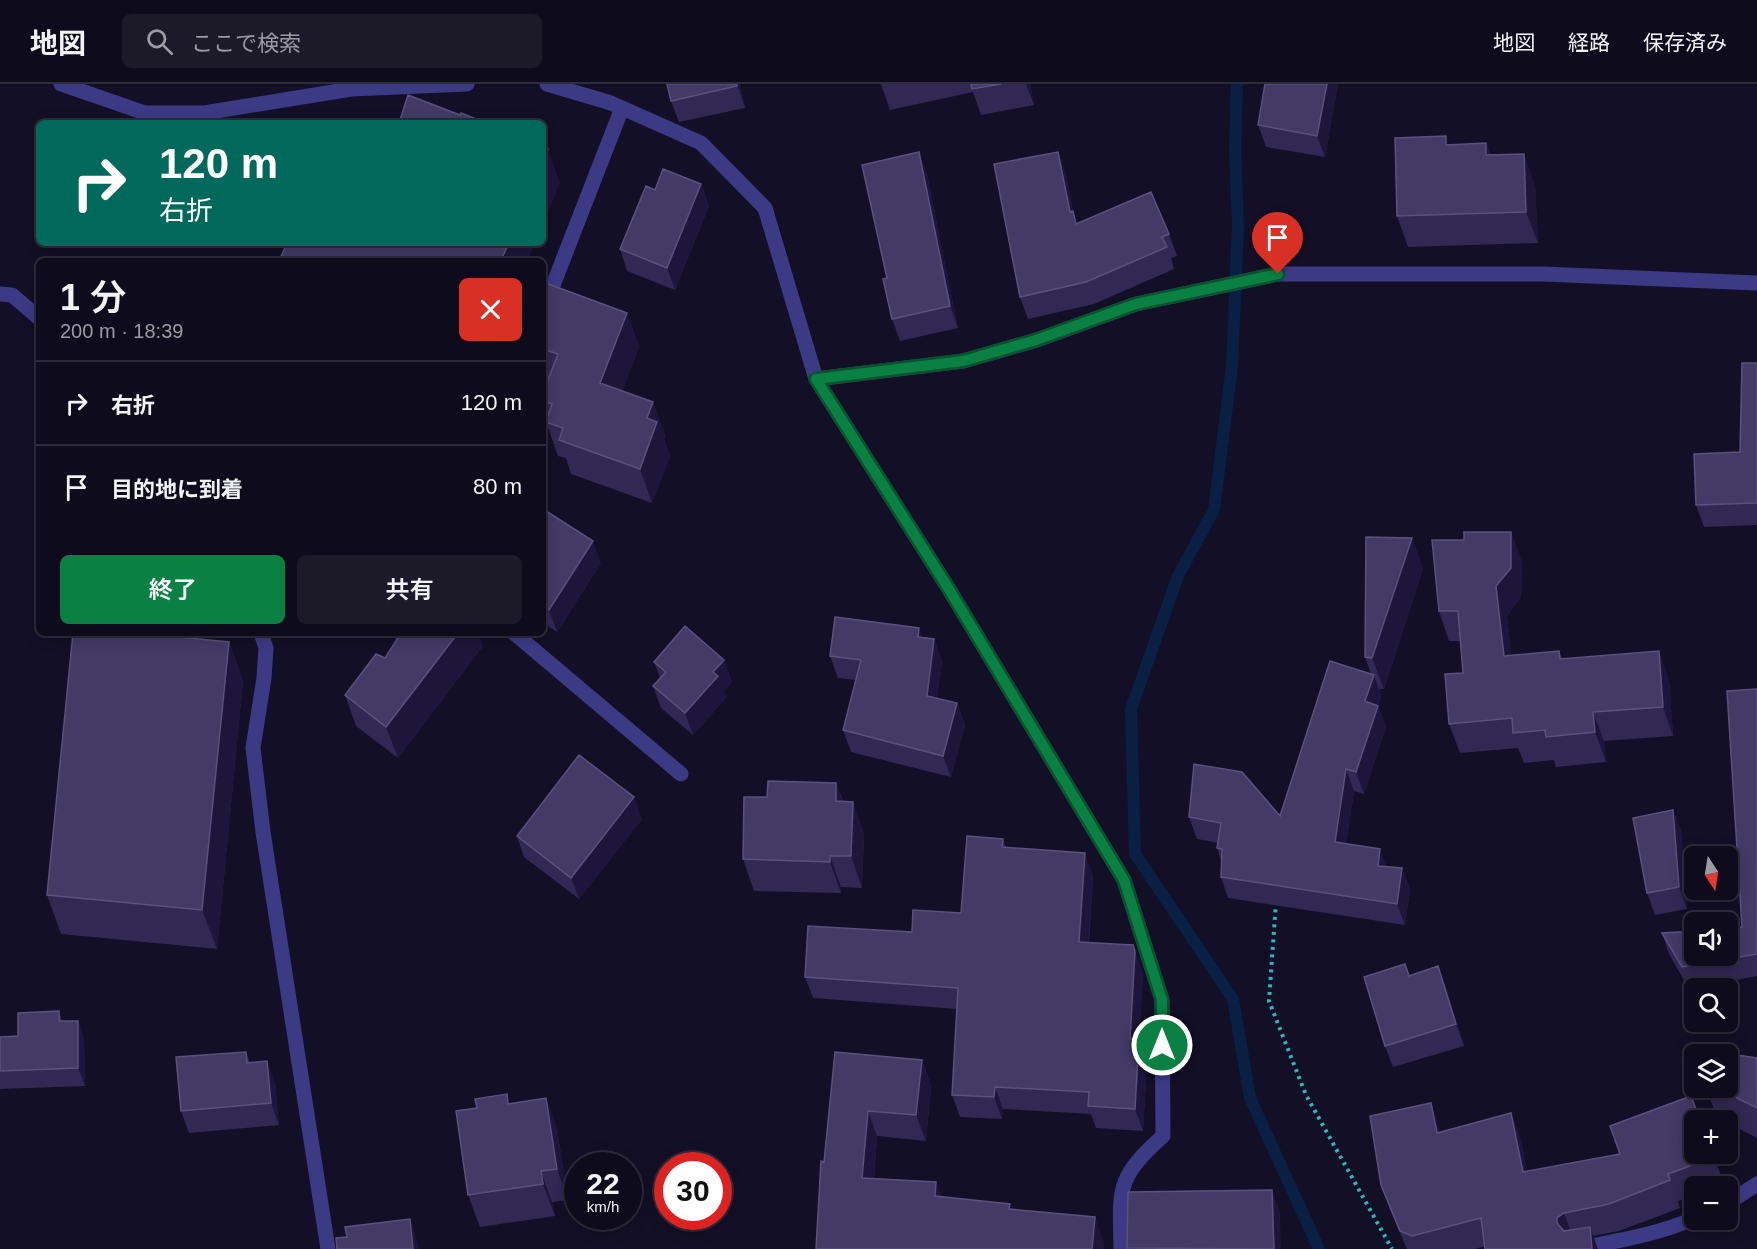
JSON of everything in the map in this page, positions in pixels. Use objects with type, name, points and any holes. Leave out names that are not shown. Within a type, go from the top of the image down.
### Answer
[{"type":"street","points":[[61,84],[145,113],[204,113],[351,89],[467,84]]},
{"type":"street","points":[[546,84],[622,108],[701,143],[765,208],[816,379],[947,586],[1124,880],[1162,1000],[1163,1136],[1136,1160],[1120,1190],[1121,1249]]},
{"type":"street","points":[[546,302],[622,108]]},
{"type":"street","points":[[816,379],[963,361],[1036,340],[1136,304],[1278,274],[1543,274],[1757,283]]},
{"type":"street","points":[[0,294],[12,296],[36,316]]},
{"type":"street","points":[[262,636],[266,648],[264,678],[253,748],[263,832],[328,1249]]},
{"type":"street","points":[[518,636],[681,774]]},
{"type":"street","points":[[1738,1196],[1757,1184]]},
{"type":"street","points":[[1576,1249],[1633,1238],[1684,1223]]},
{"type":"path","points":[[1277,890],[1269,1001],[1306,1095],[1392,1249]]},
{"type":"building","points":[[667,84],[737,84],[737,86],[671,101]]},
{"type":"building","points":[[971,84],[1001,84],[972,89]]},
{"type":"building","points":[[1265,84],[1327,84],[1317,136],[1258,125]]},
{"type":"building","points":[[408,95],[478,120],[400,120]]},
{"type":"building","points":[[1446,136],[1446,145],[1486,143],[1486,155],[1524,154],[1526,212],[1397,216],[1395,138]]},
{"type":"building","points":[[919,152],[950,306],[892,319],[883,279],[887,278],[862,165]]},
{"type":"building","points":[[1058,152],[1070,212],[1073,211],[1076,224],[1151,192],[1169,234],[1162,237],[1167,247],[1086,282],[1020,297],[994,164]]},
{"type":"building","points":[[663,169],[701,184],[667,268],[620,249],[646,186],[655,190]]},
{"type":"building","points":[[286,246],[508,246],[503,256],[508,258],[280,258]]},
{"type":"building","points":[[546,283],[627,313],[600,383],[653,402],[647,418],[657,422],[640,469],[559,440],[563,428],[546,422],[552,404],[546,401],[546,384],[558,354],[546,350]]},
{"type":"building","points":[[1742,363],[1757,363],[1757,503],[1696,505],[1694,454],[1740,452]]},
{"type":"building","points":[[546,511],[593,541],[549,610],[546,608]]},
{"type":"building","points":[[1464,532],[1511,532],[1511,568],[1496,586],[1504,656],[1559,651],[1560,659],[1659,651],[1663,707],[1593,712],[1595,732],[1546,737],[1545,730],[1513,733],[1512,718],[1449,724],[1445,674],[1463,673],[1458,611],[1439,611],[1432,540],[1464,540]]},
{"type":"building","points":[[1366,537],[1412,538],[1372,658],[1365,657]]},
{"type":"building","points":[[835,617],[919,628],[918,637],[934,639],[927,696],[957,703],[943,756],[843,730],[861,660],[830,656]]},
{"type":"building","points":[[685,626],[724,660],[713,672],[718,676],[685,713],[653,686],[666,672],[654,662]]},
{"type":"building","points":[[73,636],[168,636],[229,642],[202,910],[47,895]]},
{"type":"building","points":[[399,636],[456,636],[386,727],[345,695],[376,654],[385,658]]},
{"type":"building","points":[[1330,661],[1374,675],[1365,701],[1378,706],[1356,772],[1346,769],[1335,842],[1380,849],[1378,866],[1402,868],[1397,904],[1221,877],[1222,849],[1217,848],[1221,823],[1189,817],[1194,764],[1242,772],[1280,816]]},
{"type":"building","points":[[1757,689],[1757,954],[1738,957],[1738,927],[1742,927],[1727,691]]},
{"type":"building","points":[[579,755],[634,797],[571,878],[517,836]]},
{"type":"building","points":[[768,781],[836,783],[836,801],[853,802],[851,856],[830,856],[830,862],[743,859],[744,797],[767,797]]},
{"type":"building","points":[[1673,810],[1679,887],[1647,893],[1633,818]]},
{"type":"building","points":[[967,836],[1003,839],[1002,847],[1085,853],[1079,942],[1133,945],[1135,951],[1130,1039],[1139,1039],[1135,1109],[1088,1106],[1089,1092],[995,1087],[994,1097],[952,1095],[958,988],[805,977],[808,926],[912,932],[913,910],[961,913]]},
{"type":"building","points":[[1684,932],[1684,966],[1688,966],[1682,967],[1662,933]]},
{"type":"building","points":[[1405,964],[1409,976],[1438,966],[1456,1024],[1385,1046],[1364,977]]},
{"type":"building","points":[[59,1011],[59,1021],[78,1021],[78,1068],[0,1071],[0,1037],[18,1036],[18,1013]]},
{"type":"building","points":[[246,1052],[247,1063],[267,1061],[271,1103],[181,1111],[176,1057]]},
{"type":"building","points":[[835,1052],[922,1060],[916,1115],[868,1111],[862,1178],[936,1182],[935,1196],[1010,1204],[1009,1209],[1095,1217],[1092,1249],[816,1249],[821,1161],[824,1162]]},
{"type":"building","points":[[1738,1055],[1757,1058],[1757,1108],[1737,1098]]},
{"type":"building","points":[[507,1094],[508,1104],[546,1098],[557,1169],[541,1171],[543,1184],[468,1195],[456,1111],[477,1108],[475,1099]]},
{"type":"building","points":[[1686,1098],[1692,1098],[1696,1110],[1684,1110],[1684,1164],[1695,1164],[1668,1174],[1670,1180],[1609,1204],[1564,1213],[1557,1218],[1557,1223],[1564,1231],[1590,1227],[1592,1249],[1485,1249],[1481,1218],[1412,1236],[1400,1231],[1381,1185],[1370,1116],[1431,1103],[1437,1133],[1511,1113],[1523,1172],[1620,1154],[1610,1126]]},
{"type":"building","points":[[1272,1190],[1274,1249],[1127,1248],[1128,1192]]},
{"type":"building","points":[[410,1219],[413,1249],[337,1249],[336,1238],[347,1237],[345,1227]]},
{"type":"waterway","points":[[1237,84],[1235,149],[1238,225],[1232,366],[1214,510],[1178,576],[1131,709],[1135,854],[1233,999],[1250,1098],[1319,1249]]},
{"type":"route","points":[[1162,1045],[1162,1000],[1124,880],[947,586],[816,379],[963,361],[1036,340],[1136,304],[1278,274]]}]
